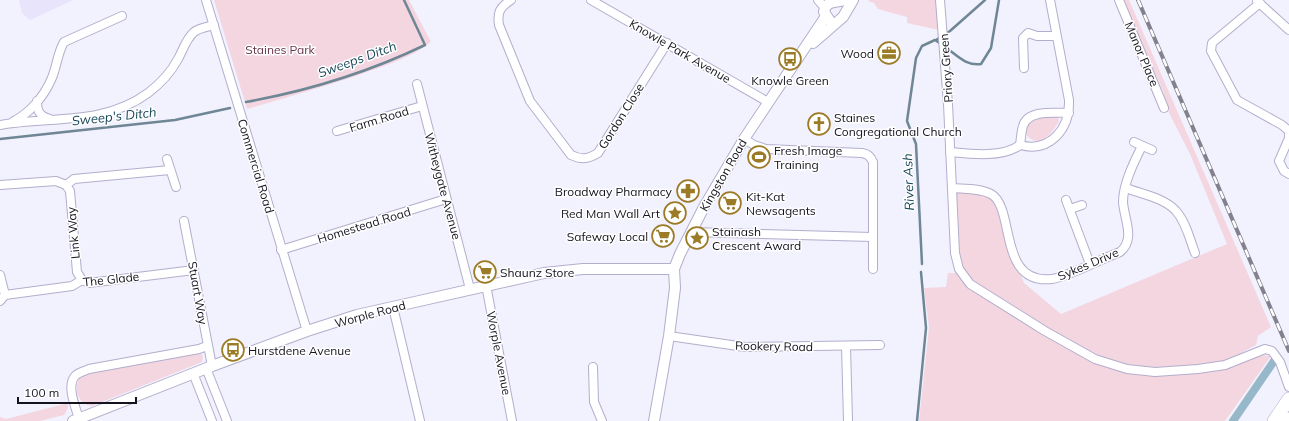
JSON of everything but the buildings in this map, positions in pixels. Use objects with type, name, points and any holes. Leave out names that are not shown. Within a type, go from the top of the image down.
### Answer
[{"type":"highway","points":[[1274,421],[1287,412]]},
{"type":"street","name":"Commercial Road","points":[[206,0],[281,250],[307,331]]},
{"type":"street","name":"Gordon Close","points":[[511,0],[500,8],[498,15],[499,25],[530,101],[570,155],[579,159],[589,158],[598,153],[667,43]]},
{"type":"street","name":"Knowle Park Avenue","points":[[591,0],[768,102]]},
{"type":"street","points":[[818,0],[845,12],[853,0]]},
{"type":"street","name":"Priory Green","points":[[940,0],[943,28],[955,253],[959,269],[970,284],[1045,331],[1095,359],[1127,368],[1155,372],[1198,370],[1225,365],[1265,349],[1272,351],[1280,362],[1289,387]]},
{"type":"street","points":[[1020,145],[1029,147],[1052,140],[1063,129],[1069,113],[1069,100],[1050,0]]},
{"type":"street","name":"Manor Place","points":[[1119,0],[1164,108]]},
{"type":"street","points":[[1289,30],[1258,2],[1212,43],[1211,51],[1237,100],[1282,125],[1289,131],[1289,136],[1279,161],[1284,171],[1289,174]]},
{"type":"street","points":[[832,5],[831,21],[836,21]]},
{"type":"street","name":"Kingston Road","points":[[674,269],[692,232],[744,140],[768,102],[800,58],[832,5]]},
{"type":"street","name":"Kingston Road","points":[[800,58],[836,21],[842,18],[845,12]]},
{"type":"street","points":[[9,123],[21,117],[37,101],[51,79],[64,42],[122,16]]},
{"type":"street","points":[[0,125],[98,116],[121,109],[148,92],[165,76],[173,67],[189,38],[195,31],[214,25]]},
{"type":"street","points":[[1024,68],[1023,38],[1028,33],[1037,36],[1056,36]]},
{"type":"street","name":"Witheygate Avenue","points":[[417,84],[470,289]]},
{"type":"street","points":[[37,101],[37,110],[42,116],[51,120]]},
{"type":"street","name":"Farm Road","points":[[337,131],[422,106]]},
{"type":"street","points":[[950,152],[984,154],[1014,150],[1020,145],[1023,125],[1028,118],[1044,113],[1069,113]]},
{"type":"street","points":[[744,140],[766,149],[867,154],[873,162],[873,269]]},
{"type":"street","points":[[1134,142],[1152,150]]},
{"type":"street","name":"Sykes Drive","points":[[952,188],[982,190],[991,194],[997,199],[1001,206],[1010,246],[1019,264],[1030,275],[1038,278],[1054,279],[1120,252],[1128,243],[1128,231],[1123,201],[1131,172],[1142,146]]},
{"type":"street","points":[[167,159],[176,187]]},
{"type":"street","points":[[0,185],[56,181],[66,185],[74,179],[170,170]]},
{"type":"street","name":"Link Way","points":[[66,185],[70,192],[77,272],[82,280]]},
{"type":"street","points":[[1126,188],[1155,198],[1173,208],[1182,219],[1195,253]]},
{"type":"street","name":"Homestead Road","points":[[281,250],[446,199]]},
{"type":"street","points":[[1066,200],[1090,264]]},
{"type":"street","points":[[1070,209],[1082,205]]},
{"type":"street","name":"Stuart Way","points":[[184,221],[194,270],[207,346],[209,367]]},
{"type":"street","points":[[692,232],[872,237]]},
{"type":"street","name":"Worple Road","points":[[207,346],[193,351],[90,369],[81,372],[74,377],[72,384],[76,420],[209,367],[307,331],[358,315],[544,273],[583,269],[674,269]]},
{"type":"street","points":[[654,421],[676,288],[674,269]]},
{"type":"street","name":"The Glade","points":[[0,275],[2,298],[72,286],[82,280],[89,283],[194,270]]},
{"type":"street","name":"Worple Avenue","points":[[486,286],[512,421]]},
{"type":"street","points":[[393,307],[420,421]]},
{"type":"street","name":"Rookery Road","points":[[669,336],[745,348],[880,345]]},
{"type":"street","points":[[846,346],[848,421]]},
{"type":"street","points":[[209,367],[227,421]]},
{"type":"street","points":[[594,367],[594,402],[602,421]]},
{"type":"street","points":[[193,373],[212,421]]},
{"type":"shaded area","points":[[19,0],[73,0],[30,20],[22,13]]},
{"type":"green space","name":"Staines Park","points":[[214,0],[409,0],[431,42],[413,54],[353,77],[247,109]]},
{"type":"green space","points":[[937,0],[939,30],[907,23],[907,17],[878,9],[874,3],[868,1]]},
{"type":"green space","points":[[1123,0],[1129,0],[1271,327],[1258,336],[1256,345],[1222,363],[1194,368],[1194,374],[1230,368],[1260,355],[1271,356],[1225,421],[919,421],[929,327],[924,288],[946,287],[948,273],[965,273],[955,246],[952,188],[997,199],[1010,246],[1024,283],[1061,314],[1227,244],[1190,154],[1169,113],[1163,91]]},
{"type":"green space","points":[[1043,116],[1058,117],[1059,121],[1049,135],[1040,141],[1035,141],[1025,133],[1029,120]]},
{"type":"green space","points":[[199,352],[203,356],[202,362],[92,406],[82,402],[77,393],[78,383],[83,374]]},
{"type":"green space","points":[[68,403],[68,408],[64,415],[40,421],[0,421],[0,417],[6,419]]},
{"type":"waterway","name":"Sweeps Ditch","points":[[246,102],[269,98],[337,80],[382,64],[425,45],[404,0]]},
{"type":"waterway","name":"River Ash","points":[[936,40],[950,31],[985,0]]},
{"type":"waterway","name":"River Ash","points":[[945,47],[966,62],[981,64],[991,48],[999,0]]},
{"type":"waterway","name":"River Ash","points":[[922,264],[916,144],[907,121],[916,58],[922,46],[935,40],[941,44]]},
{"type":"waterway","name":"Sweep's Ditch","points":[[0,139],[175,120],[230,108]]},
{"type":"waterway","name":"River Ash","points":[[917,421],[926,328],[921,272]]},
{"type":"waterway","points":[[1233,421],[1274,361]]},
{"type":"railway","points":[[1138,0],[1289,351]]},
{"type":"place","name":"Wood","points":[[889,53]]},
{"type":"place","name":"Knowle Green","points":[[790,59]]},
{"type":"place","name":"Staines Congregational Church","points":[[819,124]]},
{"type":"place","name":"Fresh Image Training","points":[[759,157]]},
{"type":"place","name":"Broadway Pharmacy","points":[[688,191]]},
{"type":"place","name":"Kit-Kat Newsagents","points":[[730,203]]},
{"type":"place","name":"Red Man Wall Art","points":[[675,213]]},
{"type":"place","name":"Safeway Local","points":[[663,236]]},
{"type":"place","name":"Stainash Crescent Award","points":[[697,238]]},
{"type":"place","name":"Shaunz Store","points":[[485,272]]},
{"type":"place","name":"Hurstdene Avenue","points":[[233,350]]}]
